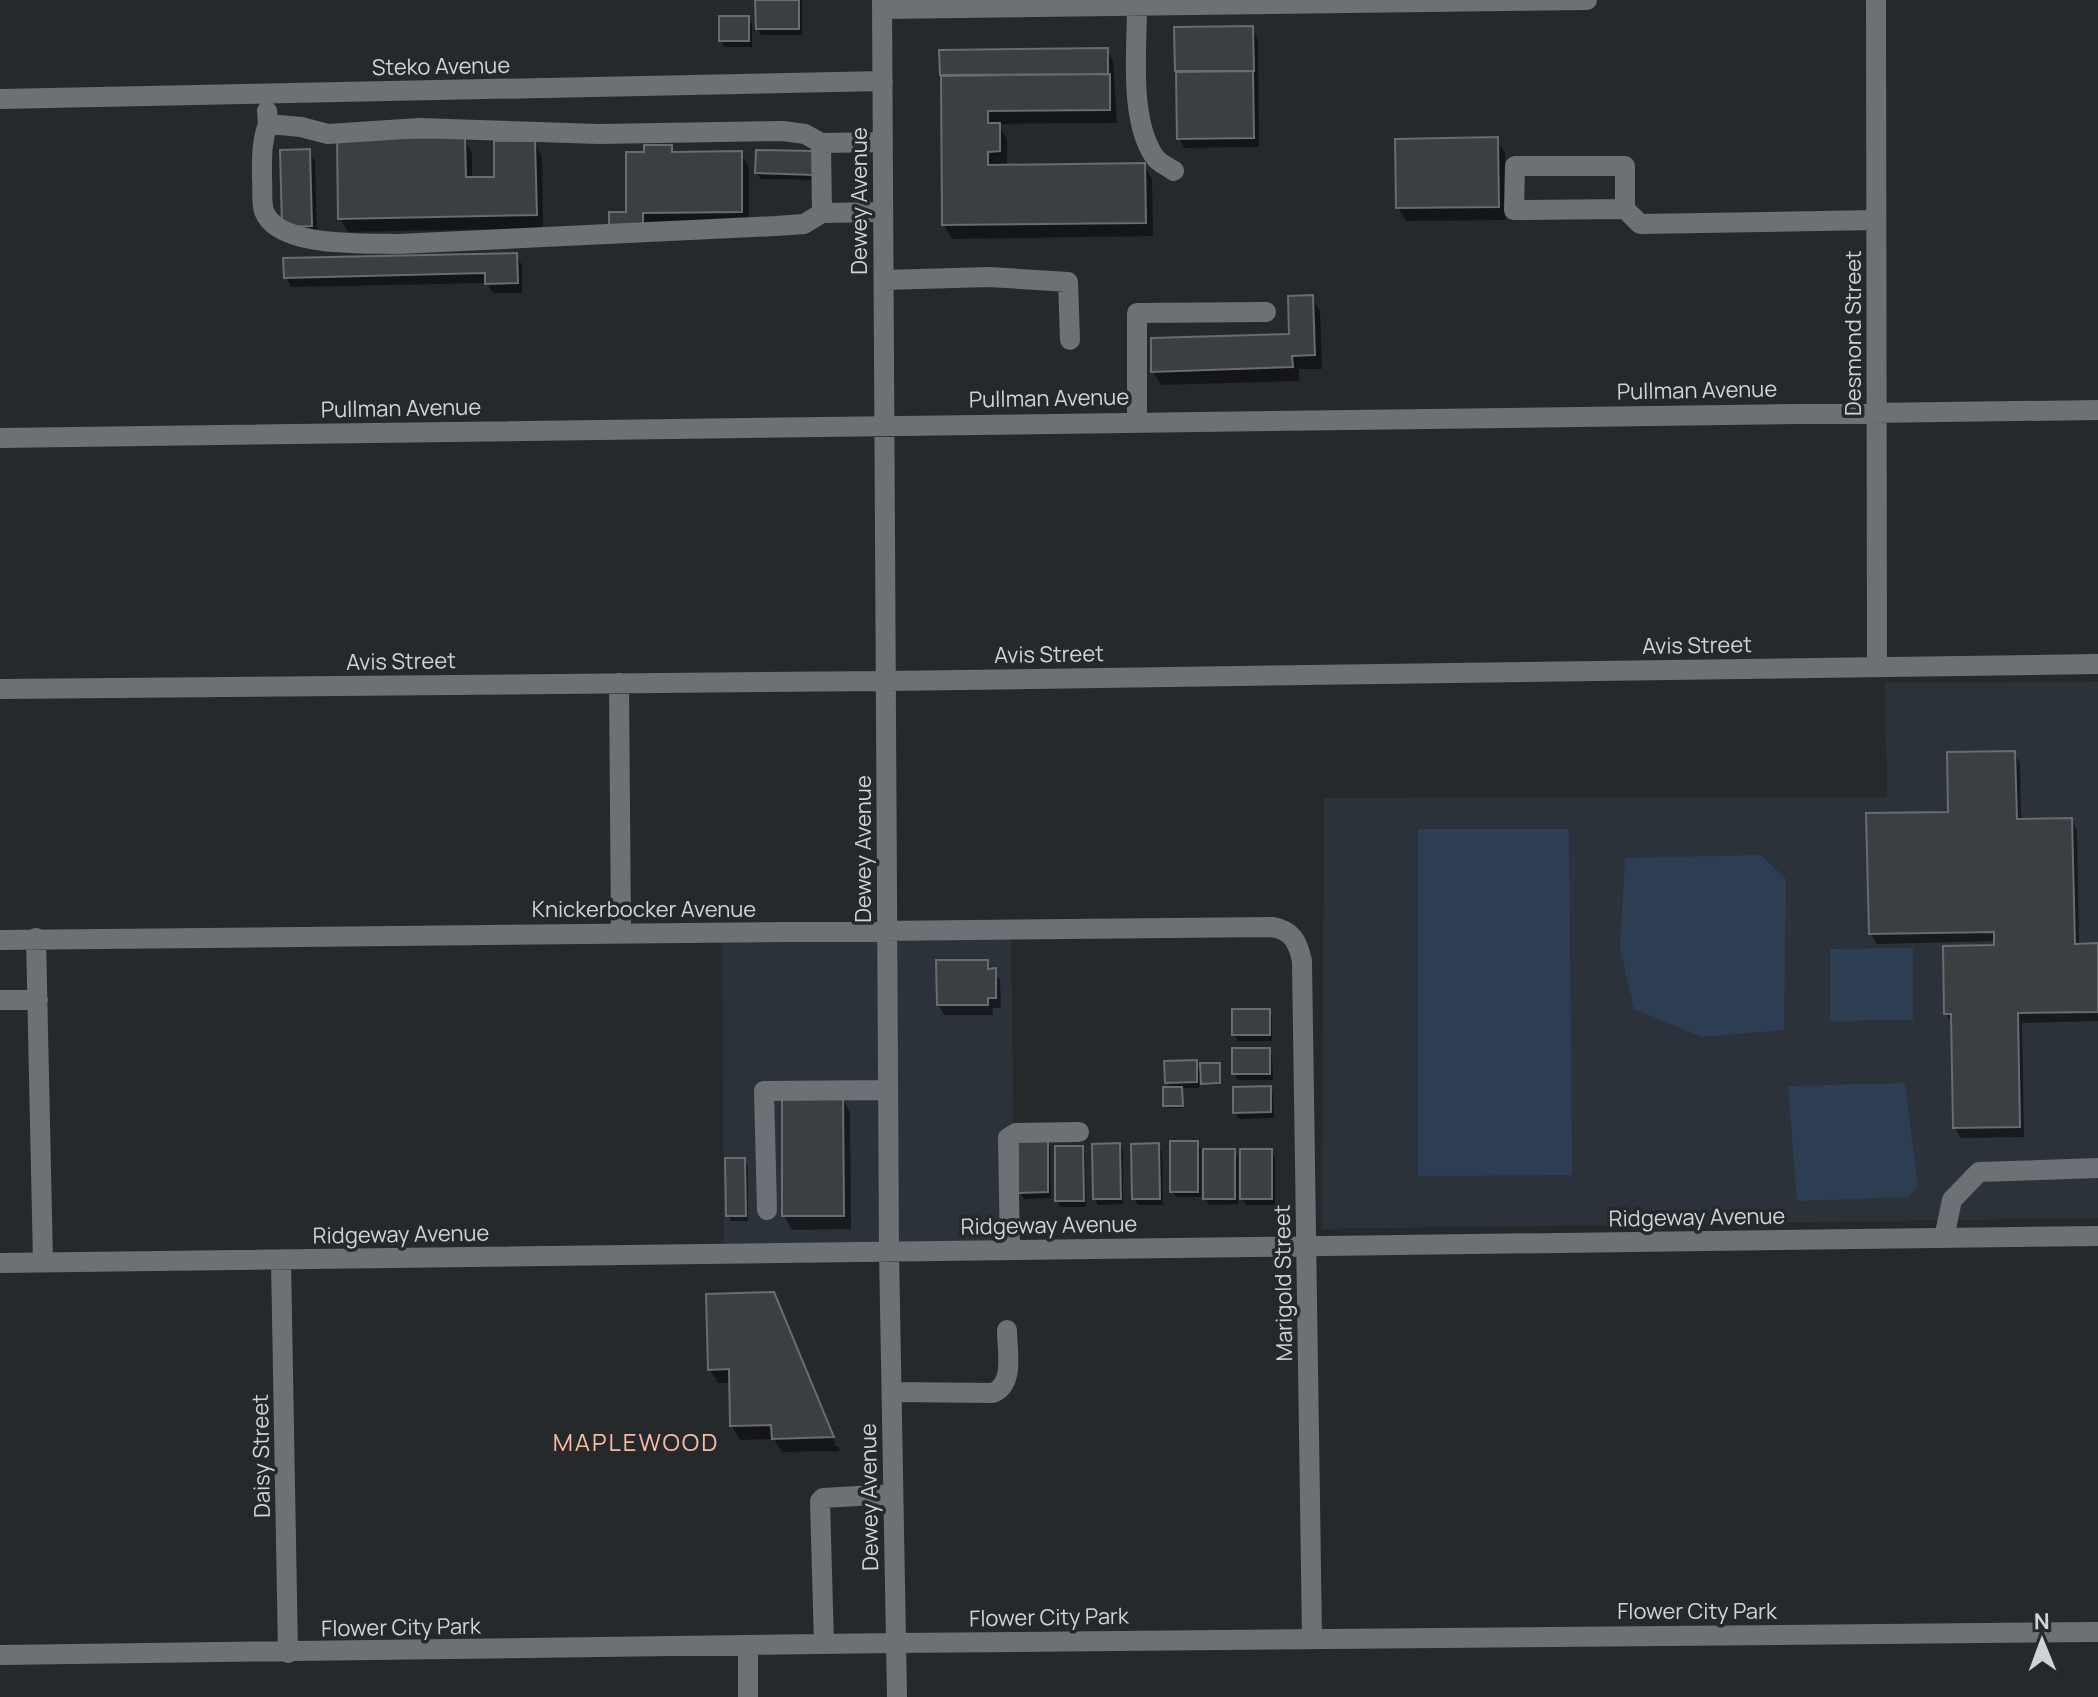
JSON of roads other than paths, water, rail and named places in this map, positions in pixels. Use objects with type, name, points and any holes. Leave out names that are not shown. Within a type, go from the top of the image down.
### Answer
[{"type":"street","points":[[882,4],[1137,6],[1587,0]]},
{"type":"street","name":"Desmond Street","points":[[1876,0],[1877,666]]},
{"type":"street","name":"Dewey Avenue","points":[[882,4],[889,1251],[897,1697]]},
{"type":"street","points":[[1137,6],[1141,130],[1155,159],[1174,171]]},
{"type":"street","name":"Steko Avenue","points":[[0,99],[883,81]]},
{"type":"street","points":[[266,94],[268,124],[261,143],[264,210],[274,226],[292,236],[345,243],[398,244],[776,226],[804,224],[822,213],[883,212]]},
{"type":"street","points":[[268,124],[301,127],[328,134],[419,128],[599,134],[783,131],[805,134],[821,143],[883,142]]},
{"type":"street","points":[[821,143],[822,213]]},
{"type":"street","points":[[1625,209],[1514,210],[1515,166],[1625,166],[1625,209],[1640,224],[1876,220]]},
{"type":"street","points":[[884,280],[989,277],[1068,282],[1070,340]]},
{"type":"street","points":[[1137,421],[1137,313],[1266,312]]},
{"type":"street","name":"Pullman Avenue","points":[[0,438],[2098,410]]},
{"type":"street","name":"Avis Street","points":[[0,689],[886,681],[2098,664]]},
{"type":"street","points":[[619,683],[621,933]]},
{"type":"street","name":"Knickerbocker Avenue","points":[[0,940],[1272,927],[1288,932]]},
{"type":"street","name":"Marigold Street","points":[[1288,932],[1298,944],[1302,961],[1312,1638]]},
{"type":"street","points":[[36,938],[43,1262]]},
{"type":"street","points":[[0,1000],[38,1000]]},
{"type":"street","points":[[767,1210],[764,1091],[888,1090]]},
{"type":"street","points":[[1010,1250],[1008,1138],[1016,1133],[1079,1132]]},
{"type":"street","points":[[1944,1238],[1952,1200],[1979,1172],[2098,1168]]},
{"type":"street","name":"Ridgeway Avenue","points":[[0,1263],[2098,1236]]},
{"type":"street","name":"Daisy Street","points":[[281,1260],[288,1653]]},
{"type":"street","points":[[892,1392],[993,1393],[1002,1389],[1007,1382],[1007,1330]]},
{"type":"street","points":[[824,1644],[820,1501],[823,1498],[893,1494]]},
{"type":"street","name":"Flower City Park","points":[[0,1655],[1312,1638],[2098,1632]]},
{"type":"street","points":[[748,1645],[748,1697]]},
{"type":"district","name":"MAPLEWOOD","points":[[636,1443]]}]
